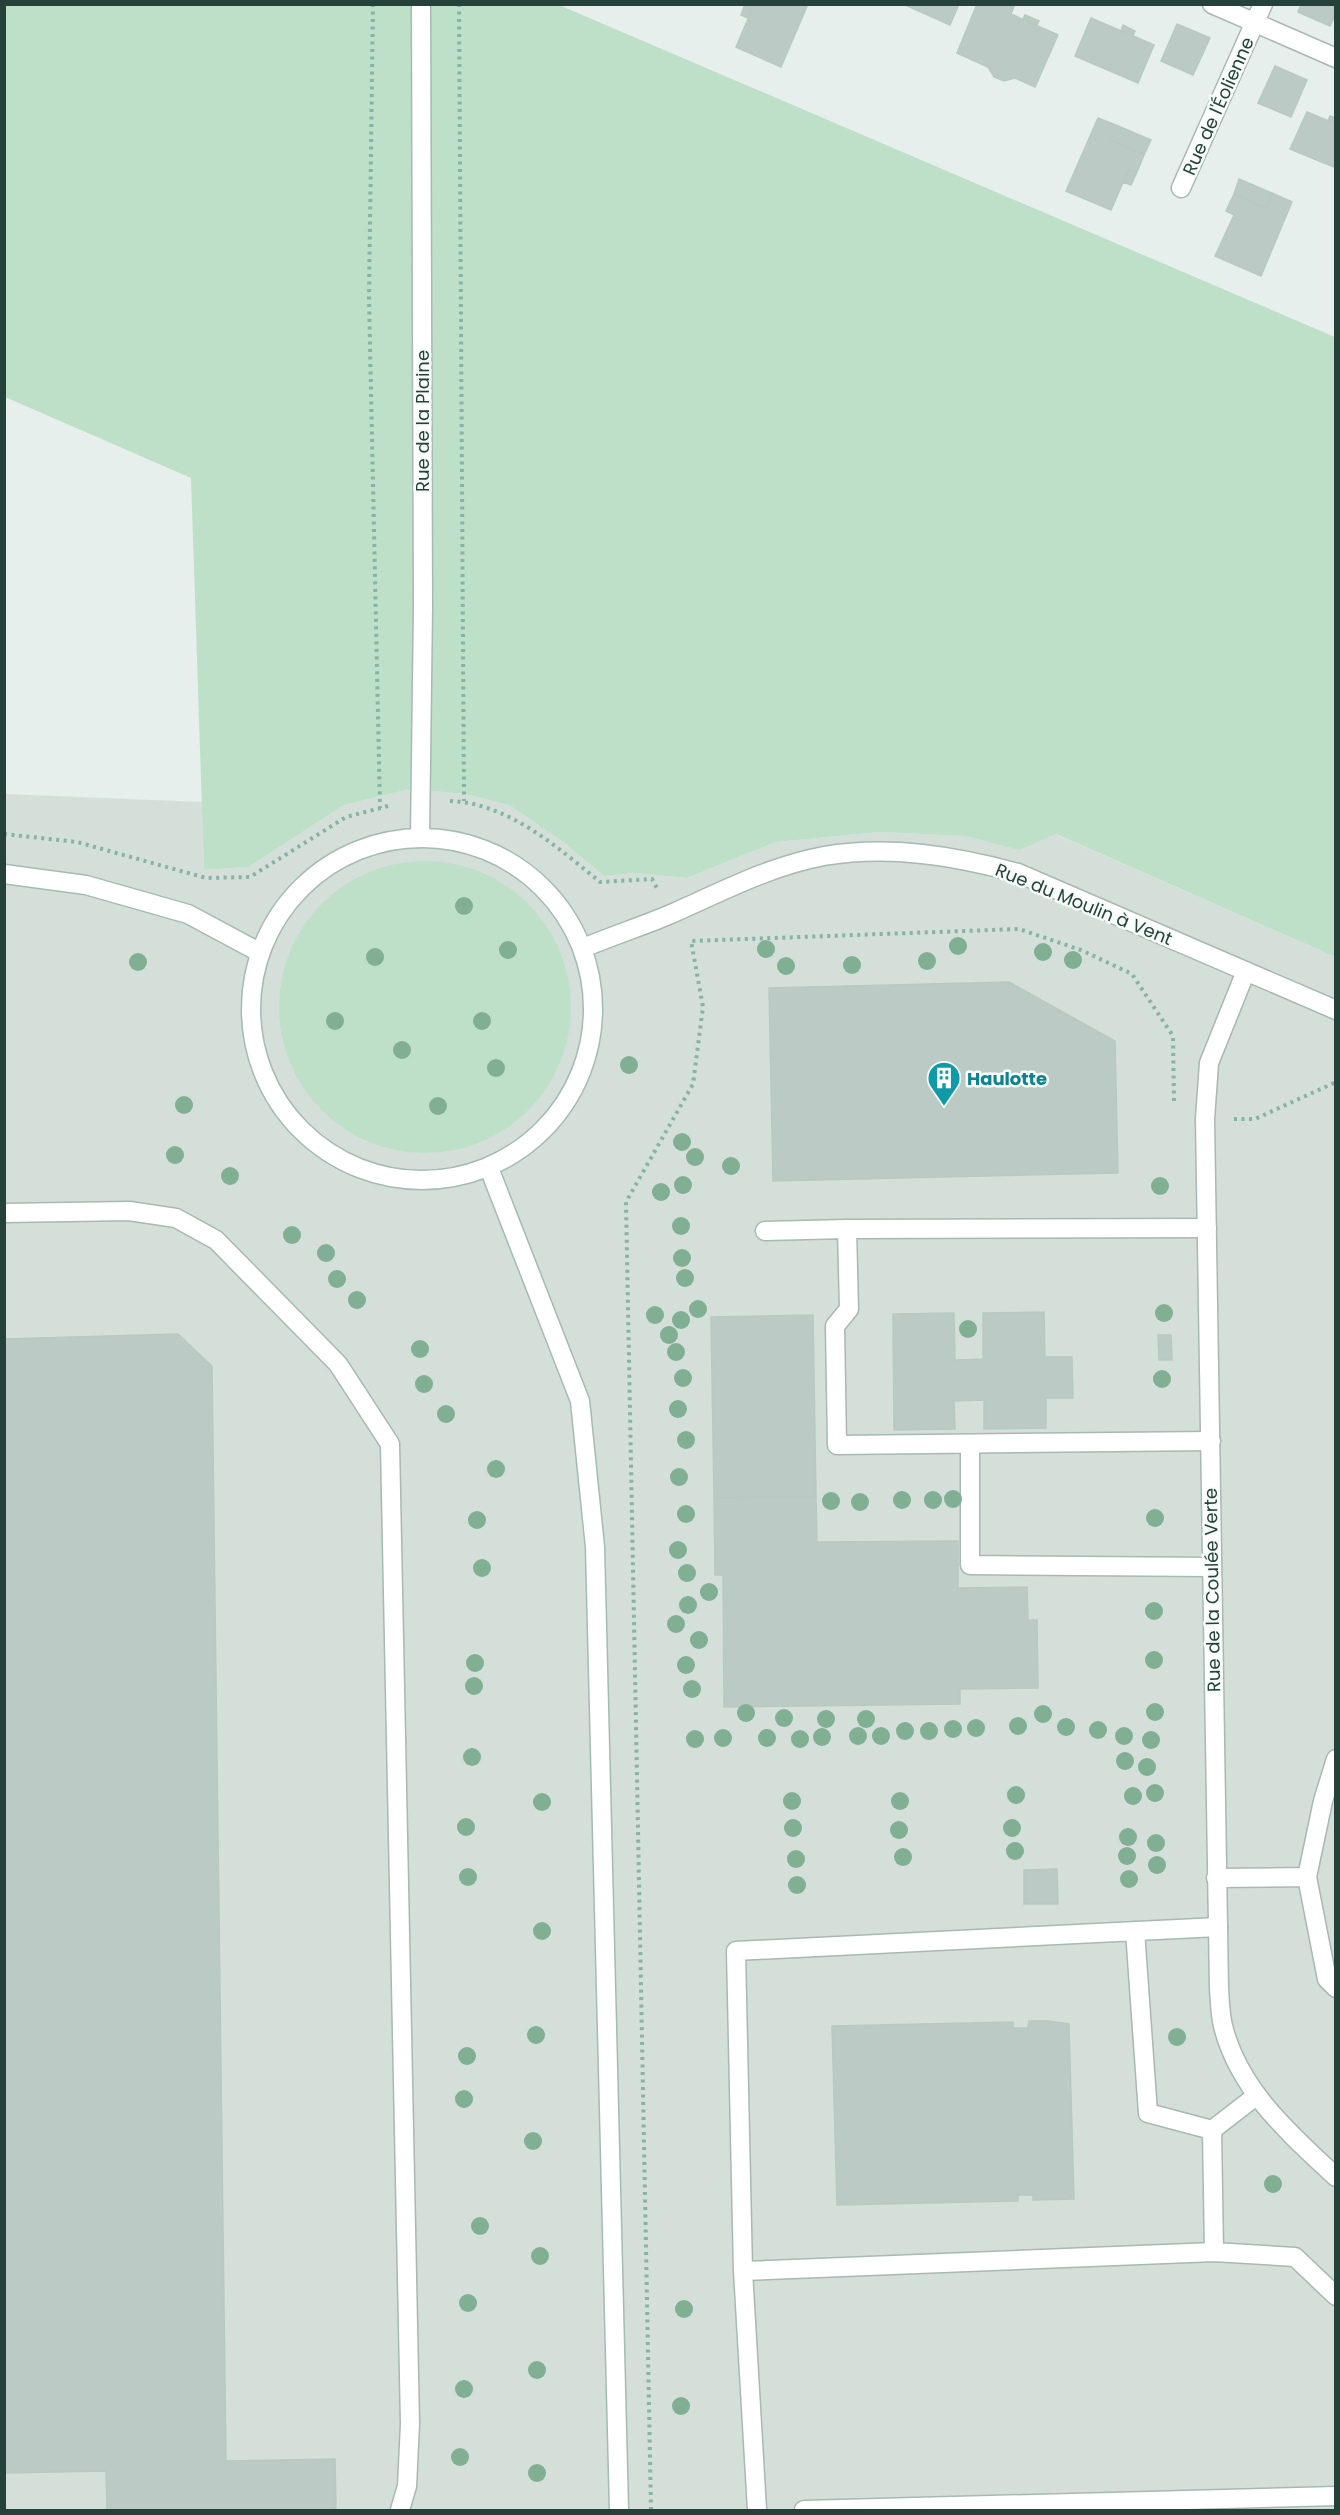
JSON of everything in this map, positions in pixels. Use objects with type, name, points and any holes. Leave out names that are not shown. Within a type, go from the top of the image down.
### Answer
[{"type":"street","name":"Rue de la Plaine","points":[[420,838],[423,607],[421,4]]},
{"type":"street","name":"Rue de l'Éolienne","points":[[1212,4],[1335,58]]},
{"type":"street","name":"Rue de l'Éolienne","points":[[1181,188],[1263,4]]},
{"type":"street","points":[[420,838],[468,843],[515,864],[553,897],[586,947],[593,993],[589,1047],[569,1097],[535,1139],[489,1168],[434,1181],[378,1176],[326,1152],[293,1122],[285,1114],[259,1064],[250,1008],[259,952],[284,906],[321,870],[367,845],[420,838]]},
{"type":"street","name":"Rue du Moulin à Vent","points":[[586,947],[787,864],[825,856],[861,853],[935,854],[1018,873],[1335,1010]]},
{"type":"street","points":[[4,874],[86,885],[188,914],[259,952]]},
{"type":"street","name":"Rue de la Coulée Verte","points":[[1246,971],[1209,1063],[1205,1119],[1219,1989],[1223,2026],[1236,2059],[1256,2096],[1281,2126],[1335,2176]]},
{"type":"street","points":[[489,1168],[580,1401],[595,1547],[619,2511]]},
{"type":"street","points":[[4,1213],[129,1211],[176,1218],[216,1240],[338,1364],[390,1444],[410,2424],[407,2486],[400,2511]]},
{"type":"street","points":[[765,1231],[1207,1228]]},
{"type":"street","points":[[847,1229],[849,1309],[835,1326],[837,1445],[1210,1441]]},
{"type":"street","points":[[970,1444],[970,1565],[1212,1568]]},
{"type":"street","points":[[1335,1758],[1323,1801],[1307,1878],[1326,1979],[1335,1988]]},
{"type":"street","points":[[1216,1878],[1307,1878]]},
{"type":"street","points":[[757,2511],[743,2271],[736,1951],[1218,1927]]},
{"type":"street","points":[[1135,1931],[1148,2113],[1212,2130]]},
{"type":"street","points":[[1212,2130],[1256,2096]]},
{"type":"street","points":[[1212,2130],[1214,2252]]},
{"type":"street","points":[[743,2271],[1214,2252],[1295,2256],[1335,2296]]},
{"type":"street","points":[[804,2511],[1335,2496]]},
{"type":"path","points":[[373,4],[369,298],[380,808]]},
{"type":"path","points":[[459,4],[464,801]]},
{"type":"path","points":[[4,834],[77,842],[206,878],[250,877],[346,817],[419,800],[464,801],[505,814],[558,848],[600,882],[652,879],[670,914],[691,940],[704,1008],[693,1084],[626,1202],[651,2511]]},
{"type":"path","points":[[691,940],[1019,929],[1081,950],[1132,974],[1173,1036],[1174,1119],[1255,1119],[1335,1082]]},
{"type":"shaded area","points":[[410,789],[465,794],[509,805],[563,842],[604,876],[634,873],[687,878],[776,842],[879,832],[965,836],[1020,849],[1055,834],[1335,957],[1335,2510],[5,2510],[5,794],[202,802],[204,870],[249,867],[344,805]]},
{"type":"green space","points":[[5,5],[559,5],[1335,337],[1335,957],[1056,834],[1020,850],[965,836],[879,832],[776,842],[687,878],[634,873],[604,876],[563,842],[509,805],[465,794],[410,789],[344,805],[249,867],[204,870],[191,478],[5,397]]},
{"type":"green space","points":[[411,861],[439,861],[467,867],[494,878],[518,894],[538,914],[554,938],[565,965],[571,993],[571,1021],[565,1049],[554,1076],[538,1100],[518,1120],[494,1136],[467,1147],[439,1153],[411,1153],[383,1147],[356,1136],[332,1120],[312,1100],[296,1076],[285,1049],[279,1021],[279,993],[285,965],[296,938],[312,914],[332,894],[356,878],[383,867]]},
{"type":"building","points":[[745,4],[754,5],[748,18],[741,15]]},
{"type":"building","points":[[752,4],[808,4],[781,67],[736,47],[754,5]]},
{"type":"building","points":[[903,4],[959,4],[950,25]]},
{"type":"building","points":[[977,4],[1015,4],[1011,14],[1058,35],[1035,87],[1015,78],[1004,81],[994,77],[988,67],[957,53]]},
{"type":"building","points":[[1301,4],[1336,4],[1336,14],[1330,26],[1298,12]]},
{"type":"building","points":[[1025,15],[1039,21],[1037,25],[1023,19]]},
{"type":"building","points":[[1091,18],[1154,45],[1138,83],[1075,56]]},
{"type":"building","points":[[1177,24],[1210,38],[1193,75],[1161,61]]},
{"type":"building","points":[[1123,25],[1135,31],[1133,36],[1121,31]]},
{"type":"building","points":[[1275,66],[1307,80],[1291,117],[1258,103]]},
{"type":"building","points":[[1307,112],[1336,124],[1336,168],[1290,149]]},
{"type":"building","points":[[1330,116],[1336,118],[1336,124],[1328,121]]},
{"type":"building","points":[[1098,118],[1118,126],[1111,140],[1144,155],[1137,172],[1129,169],[1111,210],[1066,191]]},
{"type":"building","points":[[1118,126],[1151,140],[1144,155],[1111,140]]},
{"type":"building","points":[[1129,169],[1137,172],[1131,185],[1123,182]]},
{"type":"building","points":[[1239,179],[1272,193],[1266,208],[1234,194]]},
{"type":"building","points":[[1272,193],[1292,202],[1261,276],[1215,256],[1234,215],[1226,211],[1234,194],[1266,208]]},
{"type":"building","name":"Haulotte","points":[[1009,982],[1115,1041],[1118,1173],[773,1181],[769,988]]},
{"type":"building","points":[[1044,1312],[1045,1357],[1072,1357],[1073,1398],[1046,1398],[1046,1428],[984,1429],[984,1400],[954,1401],[955,1429],[894,1430],[893,1314],[954,1313],[955,1360],[983,1359],[983,1313]]},
{"type":"building","points":[[813,1315],[816,1496],[714,1498],[711,1317]]},
{"type":"building","points":[[178,1334],[212,1366],[226,2461],[335,2459],[336,2510],[107,2510],[106,2471],[4,2473],[4,1339]]},
{"type":"building","points":[[1158,1335],[1171,1335],[1172,1360],[1159,1360]]},
{"type":"building","points":[[816,1496],[817,1542],[958,1541],[958,1588],[1027,1587],[1028,1620],[1037,1620],[1038,1688],[960,1689],[960,1704],[724,1707],[723,1575],[715,1575],[714,1498]]},
{"type":"building","points":[[1057,1869],[1058,1904],[1024,1904],[1024,1870]]},
{"type":"building","points":[[1029,2021],[1069,2024],[1074,2199],[1033,2200],[1033,2195],[1018,2195],[1018,2201],[837,2205],[832,2026],[1013,2022],[1013,2028],[1028,2028]]},
{"type":"place","name":"Haulotte","points":[[944,1107]]}]
